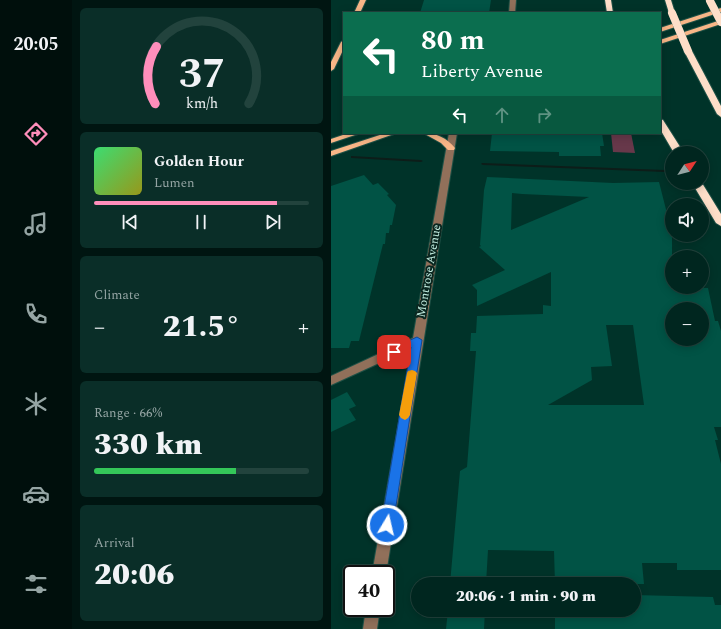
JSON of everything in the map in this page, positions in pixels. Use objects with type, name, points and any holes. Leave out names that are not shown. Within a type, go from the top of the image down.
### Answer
[{"type":"highway","points":[[608,0],[609,12]]},
{"type":"highway","points":[[668,0],[688,51],[721,114]]},
{"type":"highway","points":[[710,1],[721,22]]},
{"type":"highway","points":[[661,124],[675,146]]},
{"type":"highway","points":[[701,190],[721,222]]},
{"type":"main road","points":[[357,12],[363,0]]},
{"type":"main road","points":[[661,30],[721,10]]},
{"type":"main road","points":[[661,42],[721,22]]},
{"type":"main road","points":[[331,69],[341,54]]},
{"type":"main road","points":[[331,141],[354,134]]},
{"type":"main road","points":[[331,154],[390,134]]},
{"type":"main road","points":[[429,134],[444,141],[451,148]]},
{"type":"street","points":[[512,12],[513,0]]},
{"type":"street","name":"Montrose Avenue","points":[[380,565],[417,340],[453,134]]},
{"type":"street","points":[[331,381],[417,340]]},
{"type":"street","points":[[370,629],[372,617]]},
{"type":"shaded area","points":[[611,134],[631,134],[635,153],[613,152]]},
{"type":"building","points":[[424,0],[491,0],[489,12],[420,12]]},
{"type":"building","points":[[492,134],[602,134],[604,146],[600,146],[601,156],[559,156],[559,152],[490,151]]},
{"type":"building","points":[[364,175],[373,185],[378,183],[389,194],[387,195],[396,205],[392,225],[390,225],[389,233],[386,233],[385,244],[383,244],[359,341],[351,341],[349,348],[331,348],[331,186]]},
{"type":"building","points":[[487,177],[613,183],[659,182],[665,206],[665,242],[672,242],[672,250],[665,250],[665,294],[709,294],[709,293],[715,321],[718,321],[721,331],[721,427],[714,427],[718,440],[715,440],[721,464],[721,570],[677,570],[677,563],[642,563],[644,584],[641,584],[641,577],[555,577],[554,551],[488,550],[486,577],[451,577],[460,471],[467,467],[476,351],[470,351],[471,333],[476,333],[477,316],[543,314],[543,305],[551,306],[551,272],[477,306],[477,290],[472,285],[505,270],[479,247],[481,246],[484,190]],"holes":[[[512,193],[589,197],[511,230]],[[606,325],[633,325],[644,405],[548,405],[592,380],[591,367],[612,366]]]},
{"type":"building","points":[[347,392],[356,406],[349,409],[356,420],[331,432],[331,400]]},
{"type":"building","points":[[641,595],[713,597],[715,605],[721,605],[721,629],[555,629],[555,617],[641,617]]},
{"type":"building","points":[[447,617],[485,617],[484,629],[446,629]]},
{"type":"waterway","points":[[352,157],[421,161]]},
{"type":"waterway","points":[[483,164],[665,171]]},
{"type":"slow traffic","points":[[405,415],[412,373]]},
{"type":"route","points":[[387,525],[417,340],[394,352]]}]
